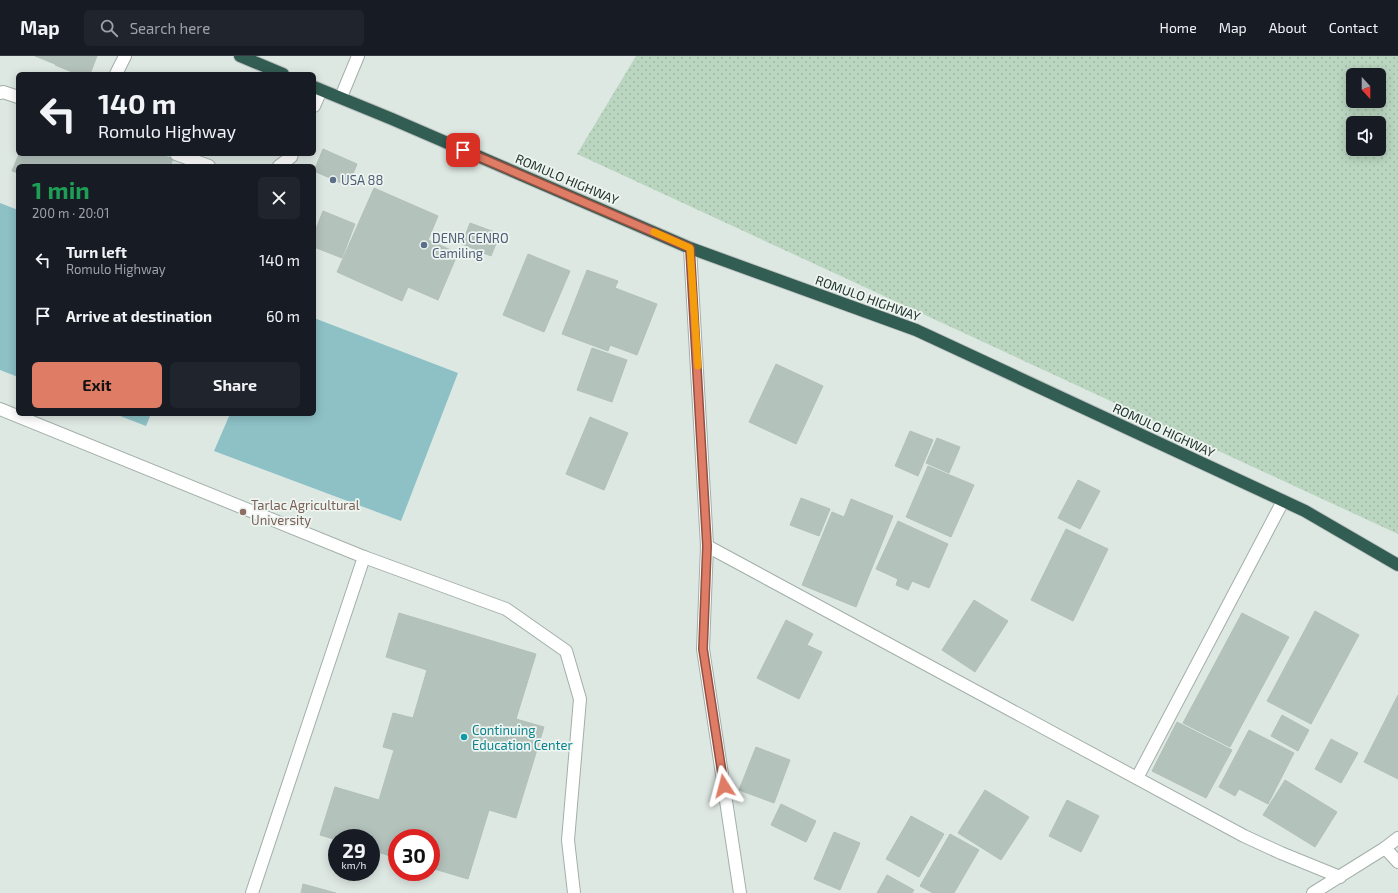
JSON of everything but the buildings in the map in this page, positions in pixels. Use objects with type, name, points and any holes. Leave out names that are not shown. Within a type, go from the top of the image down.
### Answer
[{"type":"highway","points":[[240,56],[278,72]]},
{"type":"highway","name":"ROMULO HIGHWAY","points":[[318,88],[690,248],[916,330],[1305,511],[1398,565]]},
{"type":"street","points":[[117,72],[125,56]]},
{"type":"street","points":[[341,98],[358,56]]},
{"type":"street","points":[[0,93],[3,92],[16,96]]},
{"type":"street","points":[[182,156],[204,164]]},
{"type":"street","points":[[282,164],[291,156]]},
{"type":"street","points":[[690,248],[707,546],[703,649],[740,893]]},
{"type":"street","points":[[0,409],[16,416]]},
{"type":"street","points":[[17,416],[364,557],[506,610],[566,651],[580,699],[568,840],[574,893]]},
{"type":"street","points":[[1137,778],[1283,501]]},
{"type":"street","points":[[707,546],[1244,836],[1340,877]]},
{"type":"street","points":[[252,893],[364,557]]},
{"type":"street","points":[[1312,893],[1340,877],[1398,838]]},
{"type":"street","points":[[1385,848],[1398,862]]},
{"type":"green space","points":[[636,56],[1398,56],[1398,534],[577,154]]},
{"type":"water","points":[[0,203],[16,209],[16,376],[0,370]]},
{"type":"water","points":[[316,319],[458,373],[401,521],[214,451],[229,416],[316,416]]},
{"type":"water","points":[[120,416],[150,416],[146,426]]},
{"type":"slow traffic","points":[[654,232],[690,248],[698,366]]},
{"type":"place","name":"USA 88","points":[[333,180]]},
{"type":"place","name":"DENR CENRO Camiling","points":[[424,245]]},
{"type":"place","name":"Tarlac Agricultural University","points":[[243,512]]},
{"type":"place","name":"Continuing Education Center","points":[[464,737]]},
{"type":"route","points":[[463,150],[690,248],[704,464],[707,546],[703,649],[724,786]]}]
